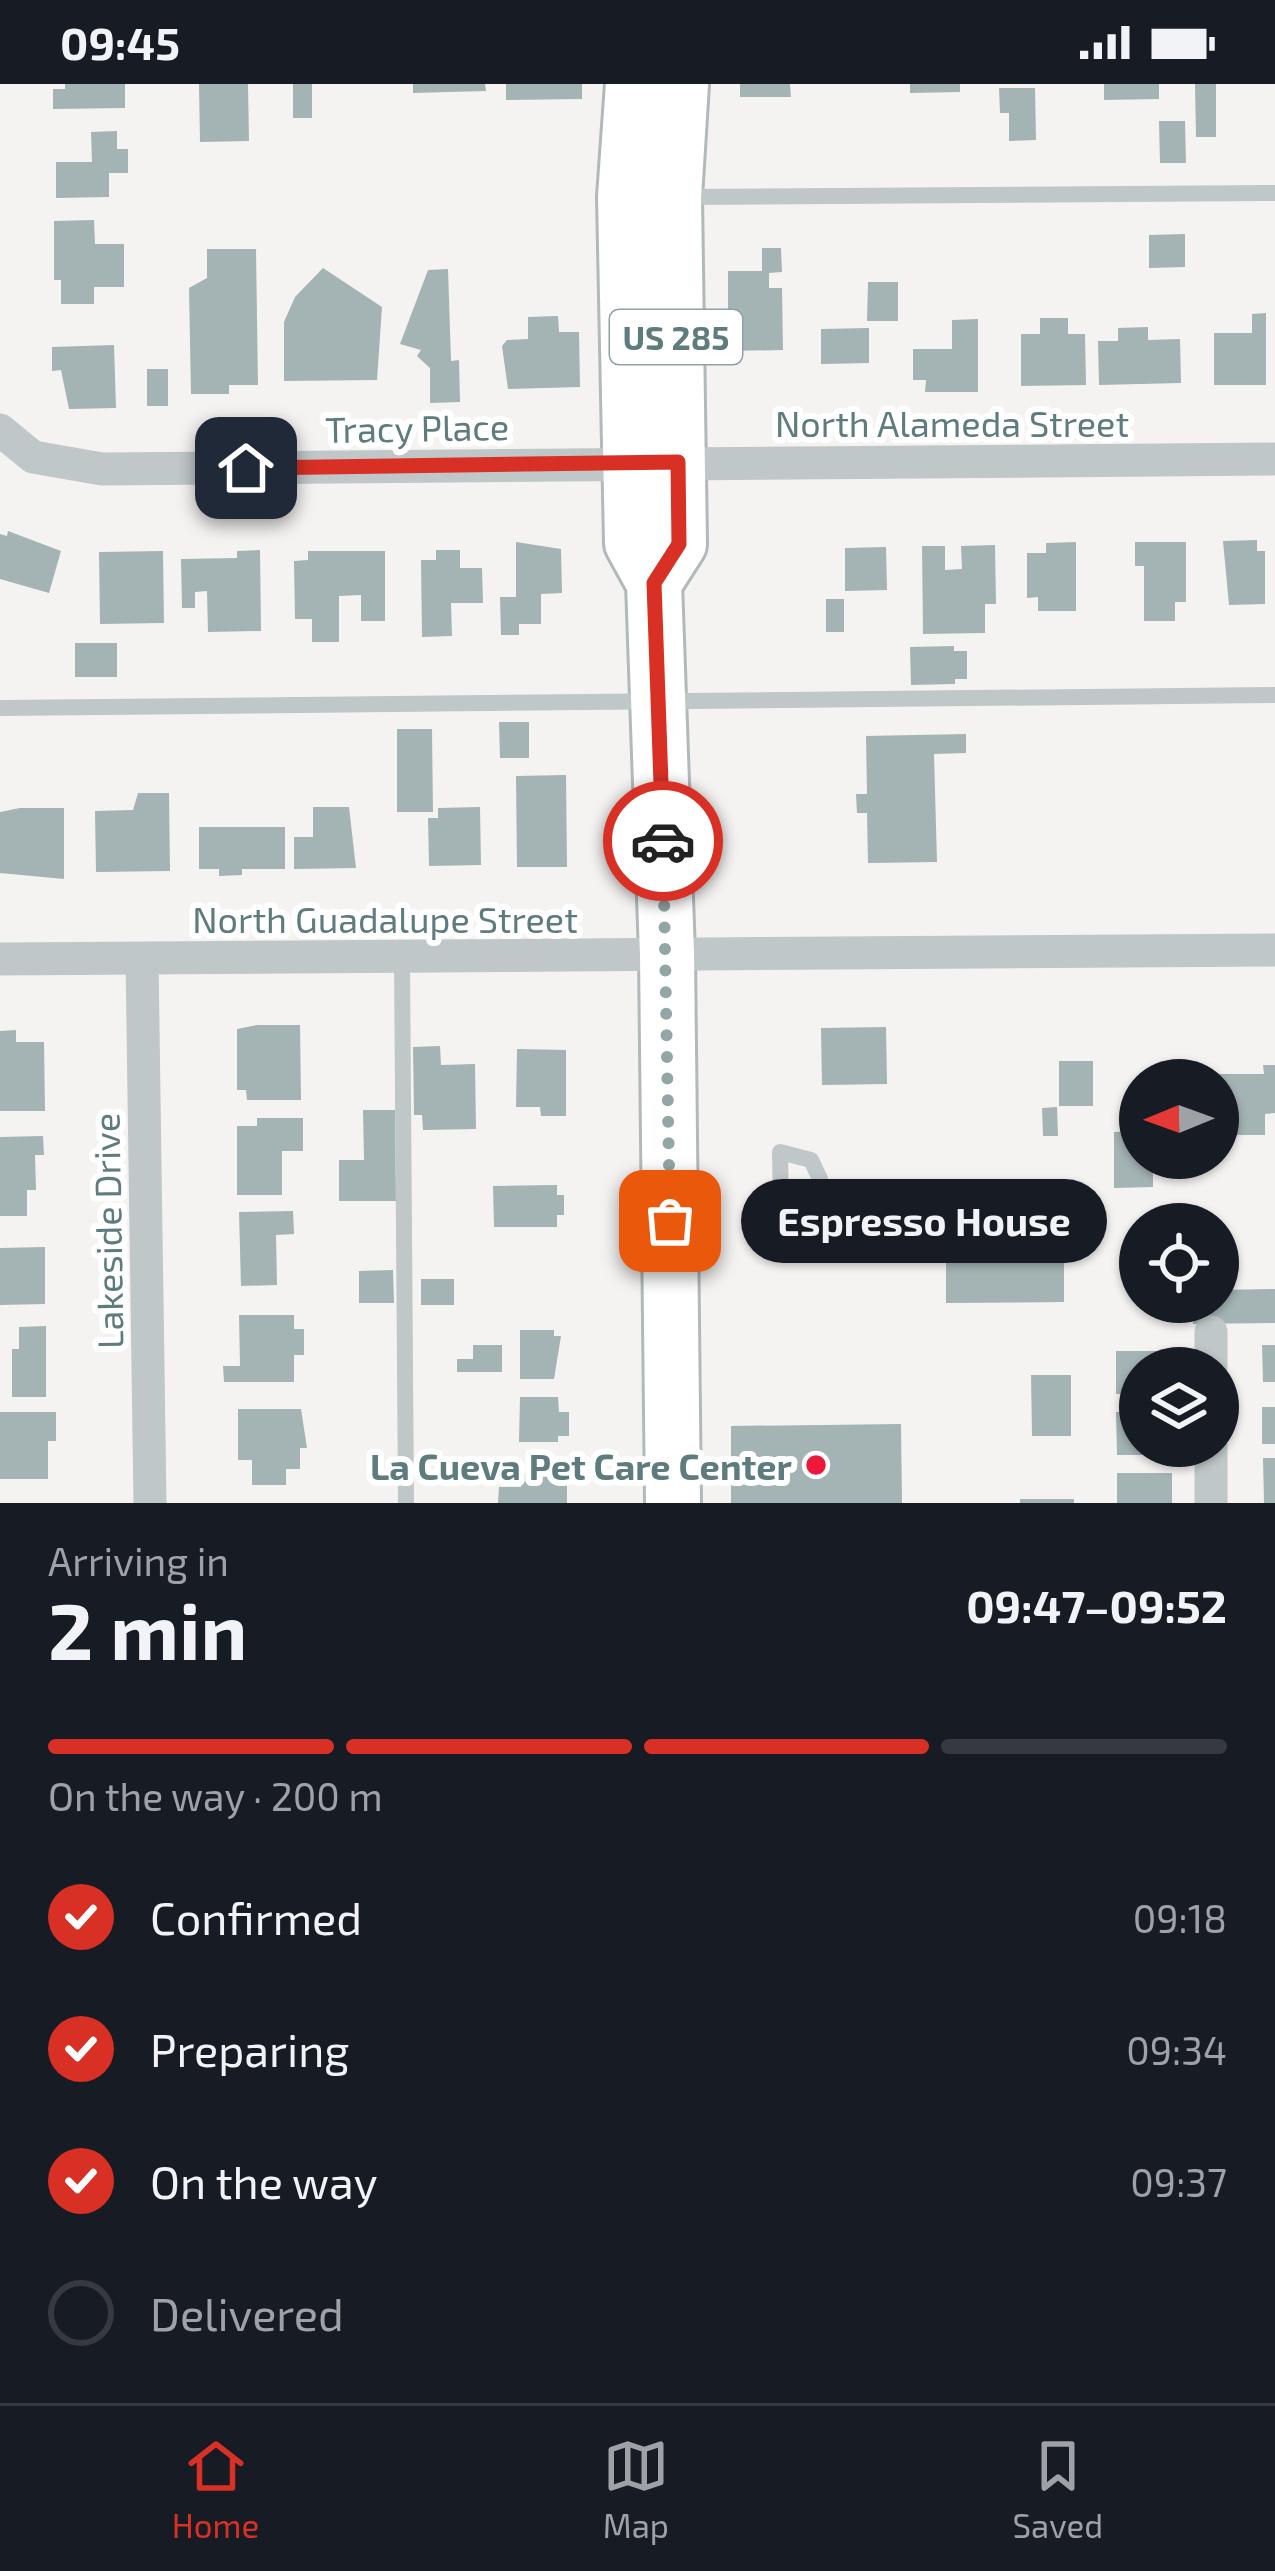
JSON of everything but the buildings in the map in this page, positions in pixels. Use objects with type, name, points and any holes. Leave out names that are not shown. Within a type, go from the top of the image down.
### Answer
[{"type":"highway","name":"US 285","points":[[633,84],[626,196],[654,463],[679,544],[654,583],[667,954],[673,1503]]},
{"type":"highway","name":"US 285","points":[[654,463],[681,84]]},
{"type":"street","name":"Tracy Place","points":[[0,430],[33,457],[102,469],[654,463]]},
{"type":"street","name":"North Alameda Street","points":[[654,463],[1275,459]]},
{"type":"street","name":"North Guadalupe Street","points":[[0,958],[1275,950]]},
{"type":"street","name":"Lakeside Drive","points":[[142,958],[150,1503]]},
{"type":"street","points":[[1211,1332],[1211,1347]]},
{"type":"street","points":[[1211,1467],[1211,1503]]},
{"type":"lane","points":[[674,197],[1275,193]]},
{"type":"lane","points":[[0,708],[1275,694]]},
{"type":"lane","points":[[402,958],[406,1503]]},
{"type":"lane","points":[[782,1254],[780,1151],[811,1160],[820,1179],[821,1253]]},
{"type":"way so far","points":[[663,841],[670,1221]]},
{"type":"place","name":"Espresso House","points":[[670,1221]]},
{"type":"place","name":"La Cueva Pet Care Center","points":[[816,1465]]},
{"type":"route","points":[[246,468],[678,462],[679,544],[654,583],[663,841]]}]
